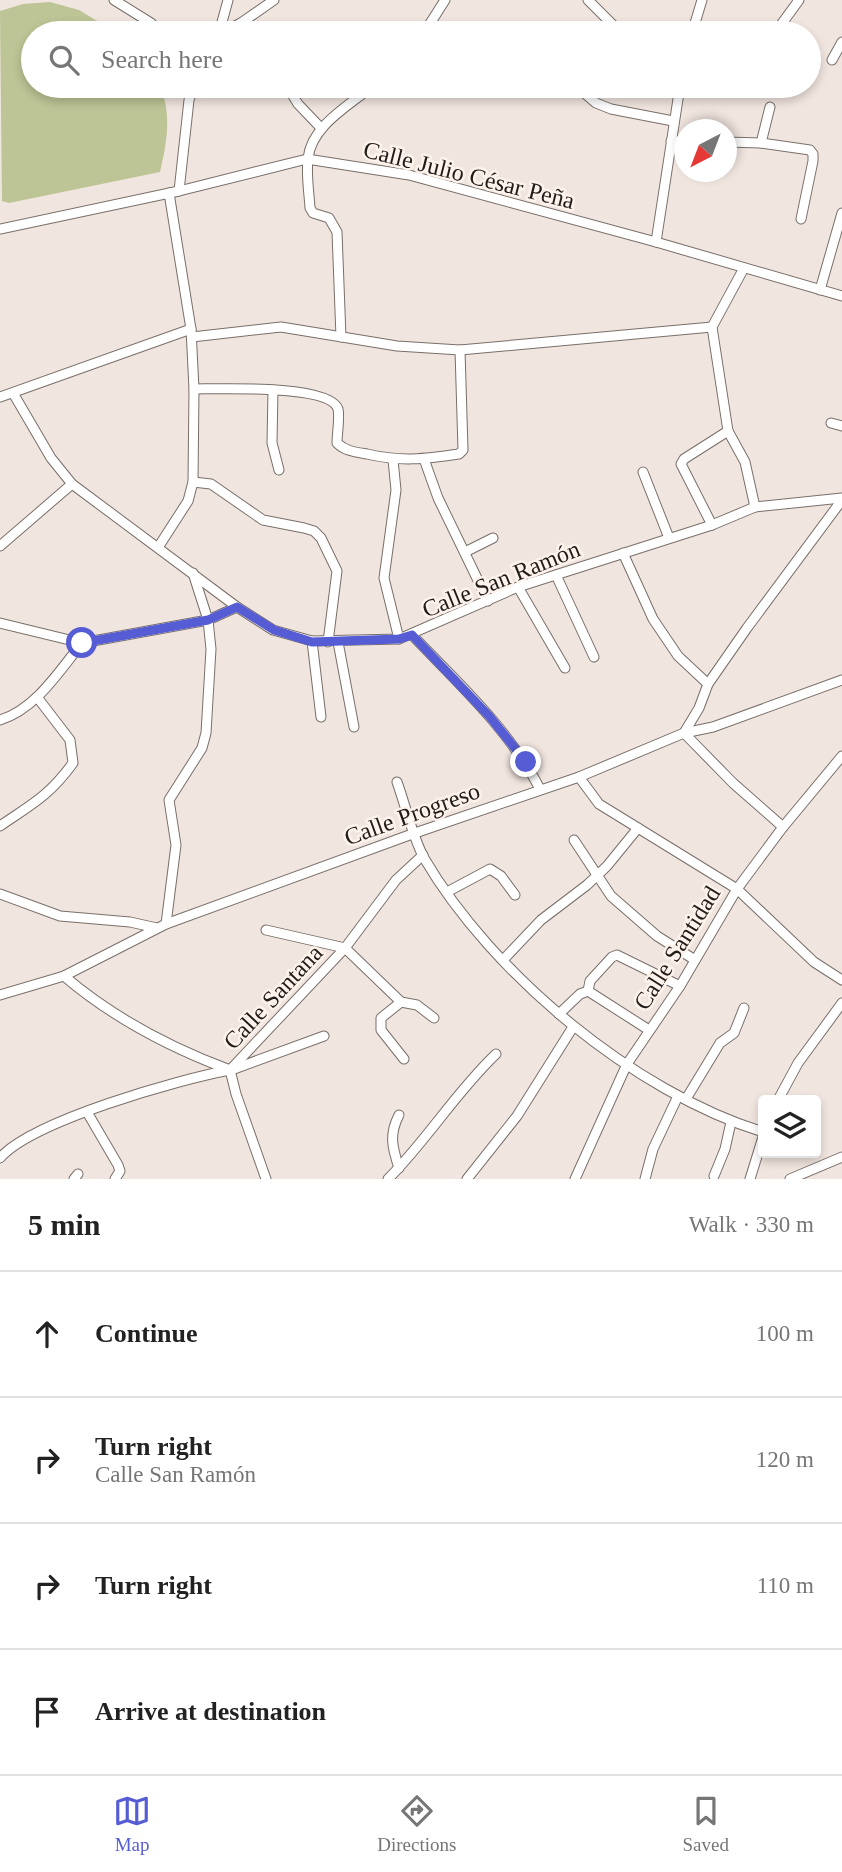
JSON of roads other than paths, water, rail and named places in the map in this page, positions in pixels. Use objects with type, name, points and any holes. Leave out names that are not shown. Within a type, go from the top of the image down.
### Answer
[{"type":"street","points":[[114,0],[148,21]]},
{"type":"street","points":[[223,21],[228,0]]},
{"type":"street","points":[[244,21],[274,0]]},
{"type":"street","points":[[432,21],[445,0]]},
{"type":"street","points":[[588,0],[611,21]]},
{"type":"street","points":[[697,21],[702,0]]},
{"type":"street","points":[[784,21],[799,0]]},
{"type":"street","points":[[832,60],[842,42]]},
{"type":"street","points":[[179,191],[190,98]]},
{"type":"street","points":[[294,98],[321,128]]},
{"type":"street","points":[[341,337],[337,232],[330,218],[313,212],[310,208],[307,159],[312,140],[321,128],[357,98]]},
{"type":"street","points":[[590,98],[611,109],[673,121]]},
{"type":"street","points":[[656,242],[678,98]]},
{"type":"street","points":[[761,143],[770,107]]},
{"type":"street","points":[[737,142],[810,150],[813,154],[801,219]]},
{"type":"street","name":"Calle Julio César Peña","points":[[0,229],[179,191],[307,159],[409,175],[842,296]]},
{"type":"street","points":[[159,546],[188,501],[193,482],[192,333],[169,193]]},
{"type":"street","points":[[820,290],[842,213]]},
{"type":"street","points":[[744,268],[712,327],[728,431],[745,463],[755,507]]},
{"type":"street","points":[[0,397],[192,333],[281,327],[397,346],[460,350],[712,327]]},
{"type":"street","points":[[194,389],[309,392],[333,403],[338,409],[337,443],[344,449],[393,460],[459,454],[463,450],[460,350]]},
{"type":"street","points":[[273,390],[272,443],[279,470]]},
{"type":"street","name":"Calle San Ramón","points":[[13,393],[51,458],[72,484],[159,546],[237,607],[274,630],[312,642],[399,639],[518,587],[712,525],[755,507],[842,499]]},
{"type":"street","points":[[831,423],[842,426]]},
{"type":"street","points":[[712,525],[681,464],[684,459],[728,431]]},
{"type":"street","points":[[424,459],[438,498],[488,601]]},
{"type":"street","points":[[393,460],[396,490],[384,578],[399,639]]},
{"type":"street","points":[[643,472],[669,538]]},
{"type":"street","points":[[193,482],[211,484],[263,520],[314,531],[321,538],[329,551],[337,578],[333,642],[354,727]]},
{"type":"street","points":[[0,546],[72,484]]},
{"type":"street","points":[[783,827],[733,783],[684,733],[699,708],[708,684],[842,499]]},
{"type":"street","points":[[464,552],[493,538]]},
{"type":"street","points":[[623,552],[653,619],[678,656],[708,684]]},
{"type":"street","points":[[0,894],[60,916],[162,926],[176,845],[169,800],[205,740],[211,649],[208,620],[193,572]]},
{"type":"street","points":[[556,575],[594,657]]},
{"type":"street","points":[[518,587],[565,668]]},
{"type":"street","points":[[0,623],[82,643],[208,620],[237,607]]},
{"type":"street","points":[[412,635],[490,717],[526,762],[540,789]]},
{"type":"street","points":[[312,642],[321,717]]},
{"type":"street","points":[[0,720],[12,716],[37,698],[82,643]]},
{"type":"street","name":"Calle Progreso","points":[[0,995],[64,976],[162,926],[415,833],[579,777],[684,733],[713,727],[842,680]]},
{"type":"street","points":[[0,826],[44,797],[73,763],[70,740],[37,698]]},
{"type":"street","name":"Calle Santidad","points":[[575,1179],[627,1064],[680,986],[737,889],[783,827],[842,756]]},
{"type":"street","points":[[832,770],[842,778]]},
{"type":"street","points":[[579,777],[599,804],[737,889],[814,962],[842,980]]},
{"type":"street","points":[[397,782],[423,855],[462,914],[503,960],[573,1027],[627,1064],[682,1097],[731,1122],[758,1132]]},
{"type":"street","points":[[503,960],[541,920],[596,876],[638,828]]},
{"type":"street","points":[[574,840],[596,876],[630,915],[695,960]]},
{"type":"street","name":"Calle Santana","points":[[0,1158],[44,1128],[207,1074],[230,1070],[345,948],[396,880],[423,855]]},
{"type":"street","points":[[447,892],[489,869],[501,876],[515,895]]},
{"type":"street","points":[[266,930],[345,948],[401,1002],[417,1005],[434,1018]]},
{"type":"street","points":[[588,991],[590,981],[617,955],[680,986]]},
{"type":"street","points":[[64,976],[90,999],[142,1029],[197,1058],[230,1070],[324,1036]]},
{"type":"street","points":[[559,1014],[580,994],[588,991]]},
{"type":"street","points":[[588,991],[649,1030]]},
{"type":"street","points":[[401,1002],[381,1018],[379,1025],[404,1059]]},
{"type":"street","points":[[781,1095],[799,1063],[842,1003]]},
{"type":"street","points":[[645,1179],[653,1149],[682,1097],[720,1042],[734,1033],[744,1008]]},
{"type":"street","points":[[467,1179],[517,1116],[573,1027]]},
{"type":"street","points":[[388,1179],[424,1140],[473,1077],[496,1055]]},
{"type":"street","points":[[230,1070],[266,1179]]},
{"type":"street","points":[[87,1112],[118,1165],[120,1171],[115,1179]]},
{"type":"street","points":[[399,1168],[392,1133],[400,1115]]},
{"type":"street","points":[[714,1177],[731,1122]]},
{"type":"street","points":[[750,1179],[758,1151]]},
{"type":"street","points":[[790,1179],[802,1177],[842,1157]]}]
